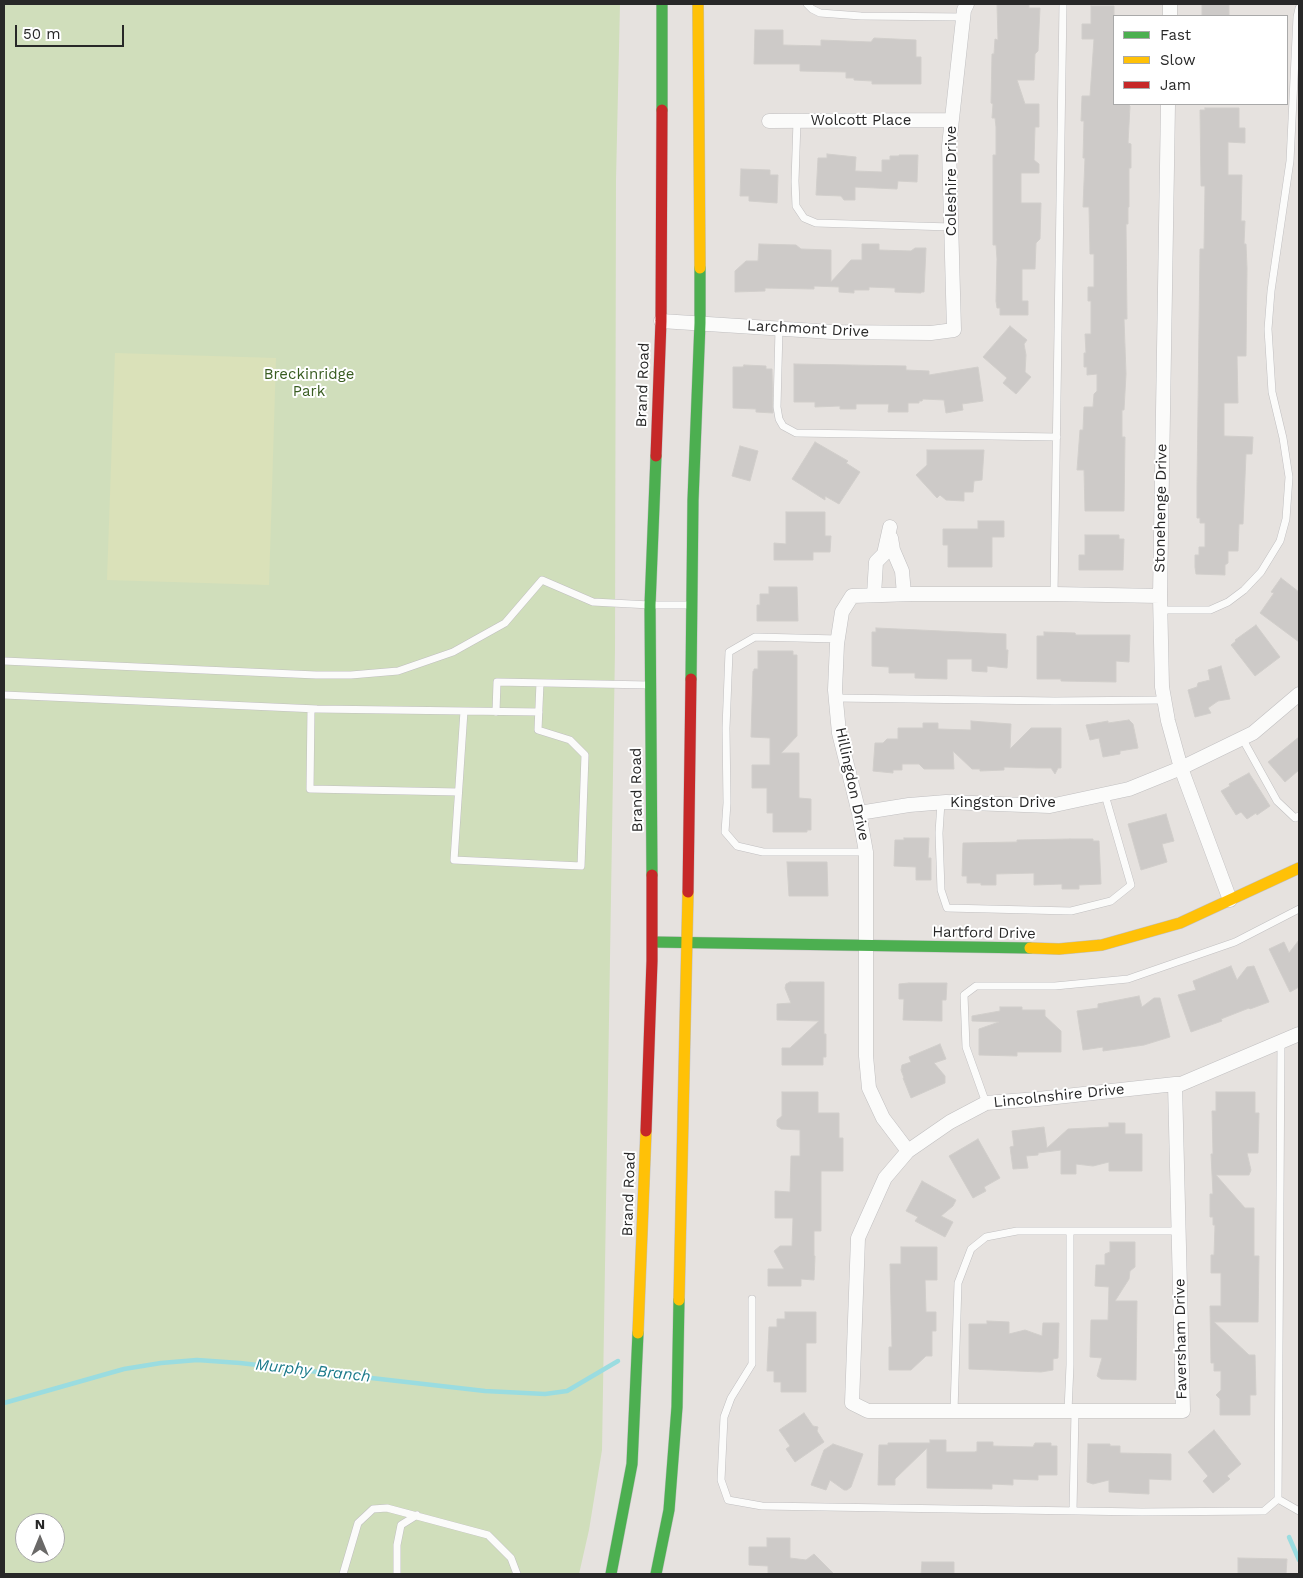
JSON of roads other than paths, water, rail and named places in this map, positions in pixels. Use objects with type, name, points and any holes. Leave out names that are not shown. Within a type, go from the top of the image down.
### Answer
[{"type":"main road","name":"Brand Road","points":[[611,1574],[632,1464],[653,942],[650,605],[661,321],[662,4]]},
{"type":"main road","points":[[656,1574],[669,1510],[676,1407],[693,500],[700,323],[698,4]]},
{"type":"main road","name":"Hartford Drive","points":[[653,942],[1059,949],[1102,945],[1180,923],[1299,868]]},
{"type":"street","name":"Coleshire Drive","points":[[954,330],[949,146],[966,10]]},
{"type":"street","name":"Stonehenge Drive","points":[[1168,105],[1160,660],[1168,721],[1181,768],[1230,900]]},
{"type":"street","name":"Wolcott Place","points":[[769,121],[952,120]]},
{"type":"street","name":"Larchmont Drive","points":[[661,321],[832,332],[931,333],[954,330]]},
{"type":"street","points":[[874,595],[876,562],[884,554],[890,527],[893,550],[902,571],[904,594]]},
{"type":"street","name":"Hillingdon Drive","points":[[908,1151],[883,1118],[869,1088],[866,1056],[866,852],[859,813],[839,733],[836,698],[838,639],[842,612],[852,596],[904,594],[1054,594],[1160,603]]},
{"type":"street","name":"Kingston Drive","points":[[859,813],[941,802],[1050,806],[1130,789],[1181,768],[1253,733],[1299,694]]},
{"type":"street","name":"Lincolnshire Drive","points":[[852,1403],[858,1238],[885,1178],[908,1151],[950,1122],[986,1103],[1038,1100],[1181,1084],[1299,1034]]},
{"type":"street","name":"Faversham Drive","points":[[852,1403],[868,1411],[1183,1411],[1175,1084]]},
{"type":"lane","points":[[807,4],[820,13],[861,16],[966,10]]},
{"type":"lane","points":[[1054,594],[1063,4]]},
{"type":"lane","points":[[1160,603],[1210,610],[1228,602],[1244,590],[1261,572],[1280,541],[1286,519],[1290,477],[1272,392],[1268,329],[1271,291],[1290,160],[1299,8]]},
{"type":"lane","points":[[797,121],[796,206],[804,218],[816,223],[951,227]]},
{"type":"lane","points":[[779,329],[777,406],[779,419],[783,426],[796,433],[1057,437]]},
{"type":"lane","points":[[4,661],[316,674],[398,671],[453,652],[504,623],[542,580],[593,602],[692,605]]},
{"type":"lane","points":[[838,639],[755,637],[729,652],[725,832],[737,846],[764,852],[866,852]]},
{"type":"lane","points":[[496,712],[497,682],[651,686]]},
{"type":"lane","points":[[464,711],[454,860],[581,866],[585,755],[570,740],[538,730],[540,683]]},
{"type":"lane","points":[[4,695],[312,709],[539,712]]},
{"type":"lane","points":[[836,698],[1045,701],[1165,700]]},
{"type":"lane","points":[[312,709],[310,789],[458,792]]},
{"type":"lane","points":[[1242,738],[1277,801],[1295,818],[1299,816]]},
{"type":"lane","points":[[941,802],[939,833],[941,890],[947,908],[1071,911],[1111,901],[1130,885],[1105,795]]},
{"type":"lane","points":[[986,1103],[966,1047],[964,995],[976,986],[1055,986],[1128,979],[1235,942],[1299,909]]},
{"type":"lane","points":[[752,1299],[752,1364],[731,1398],[724,1417],[721,1480],[728,1500],[762,1506],[1073,1511],[1264,1511],[1278,1499],[1281,1043]]},
{"type":"lane","points":[[954,1411],[958,1282],[970,1249],[986,1236],[1017,1231],[1179,1231]]},
{"type":"lane","points":[[1070,1231],[1073,1511]]},
{"type":"lane","points":[[1278,1499],[1299,1511]]},
{"type":"lane","points":[[343,1574],[358,1523],[373,1509],[387,1508],[488,1534],[511,1558],[517,1574]]},
{"type":"lane","points":[[397,1574],[397,1545],[401,1525],[417,1515]]},
{"type":"waterway","name":"Murphy Branch","points":[[4,1403],[124,1369],[197,1360],[240,1363],[485,1391],[545,1394],[567,1391],[618,1361]]},
{"type":"waterway","points":[[1289,1537],[1299,1560]]},
{"type":"park label","name":"Breckinridge Park","points":[[309,384]]}]
